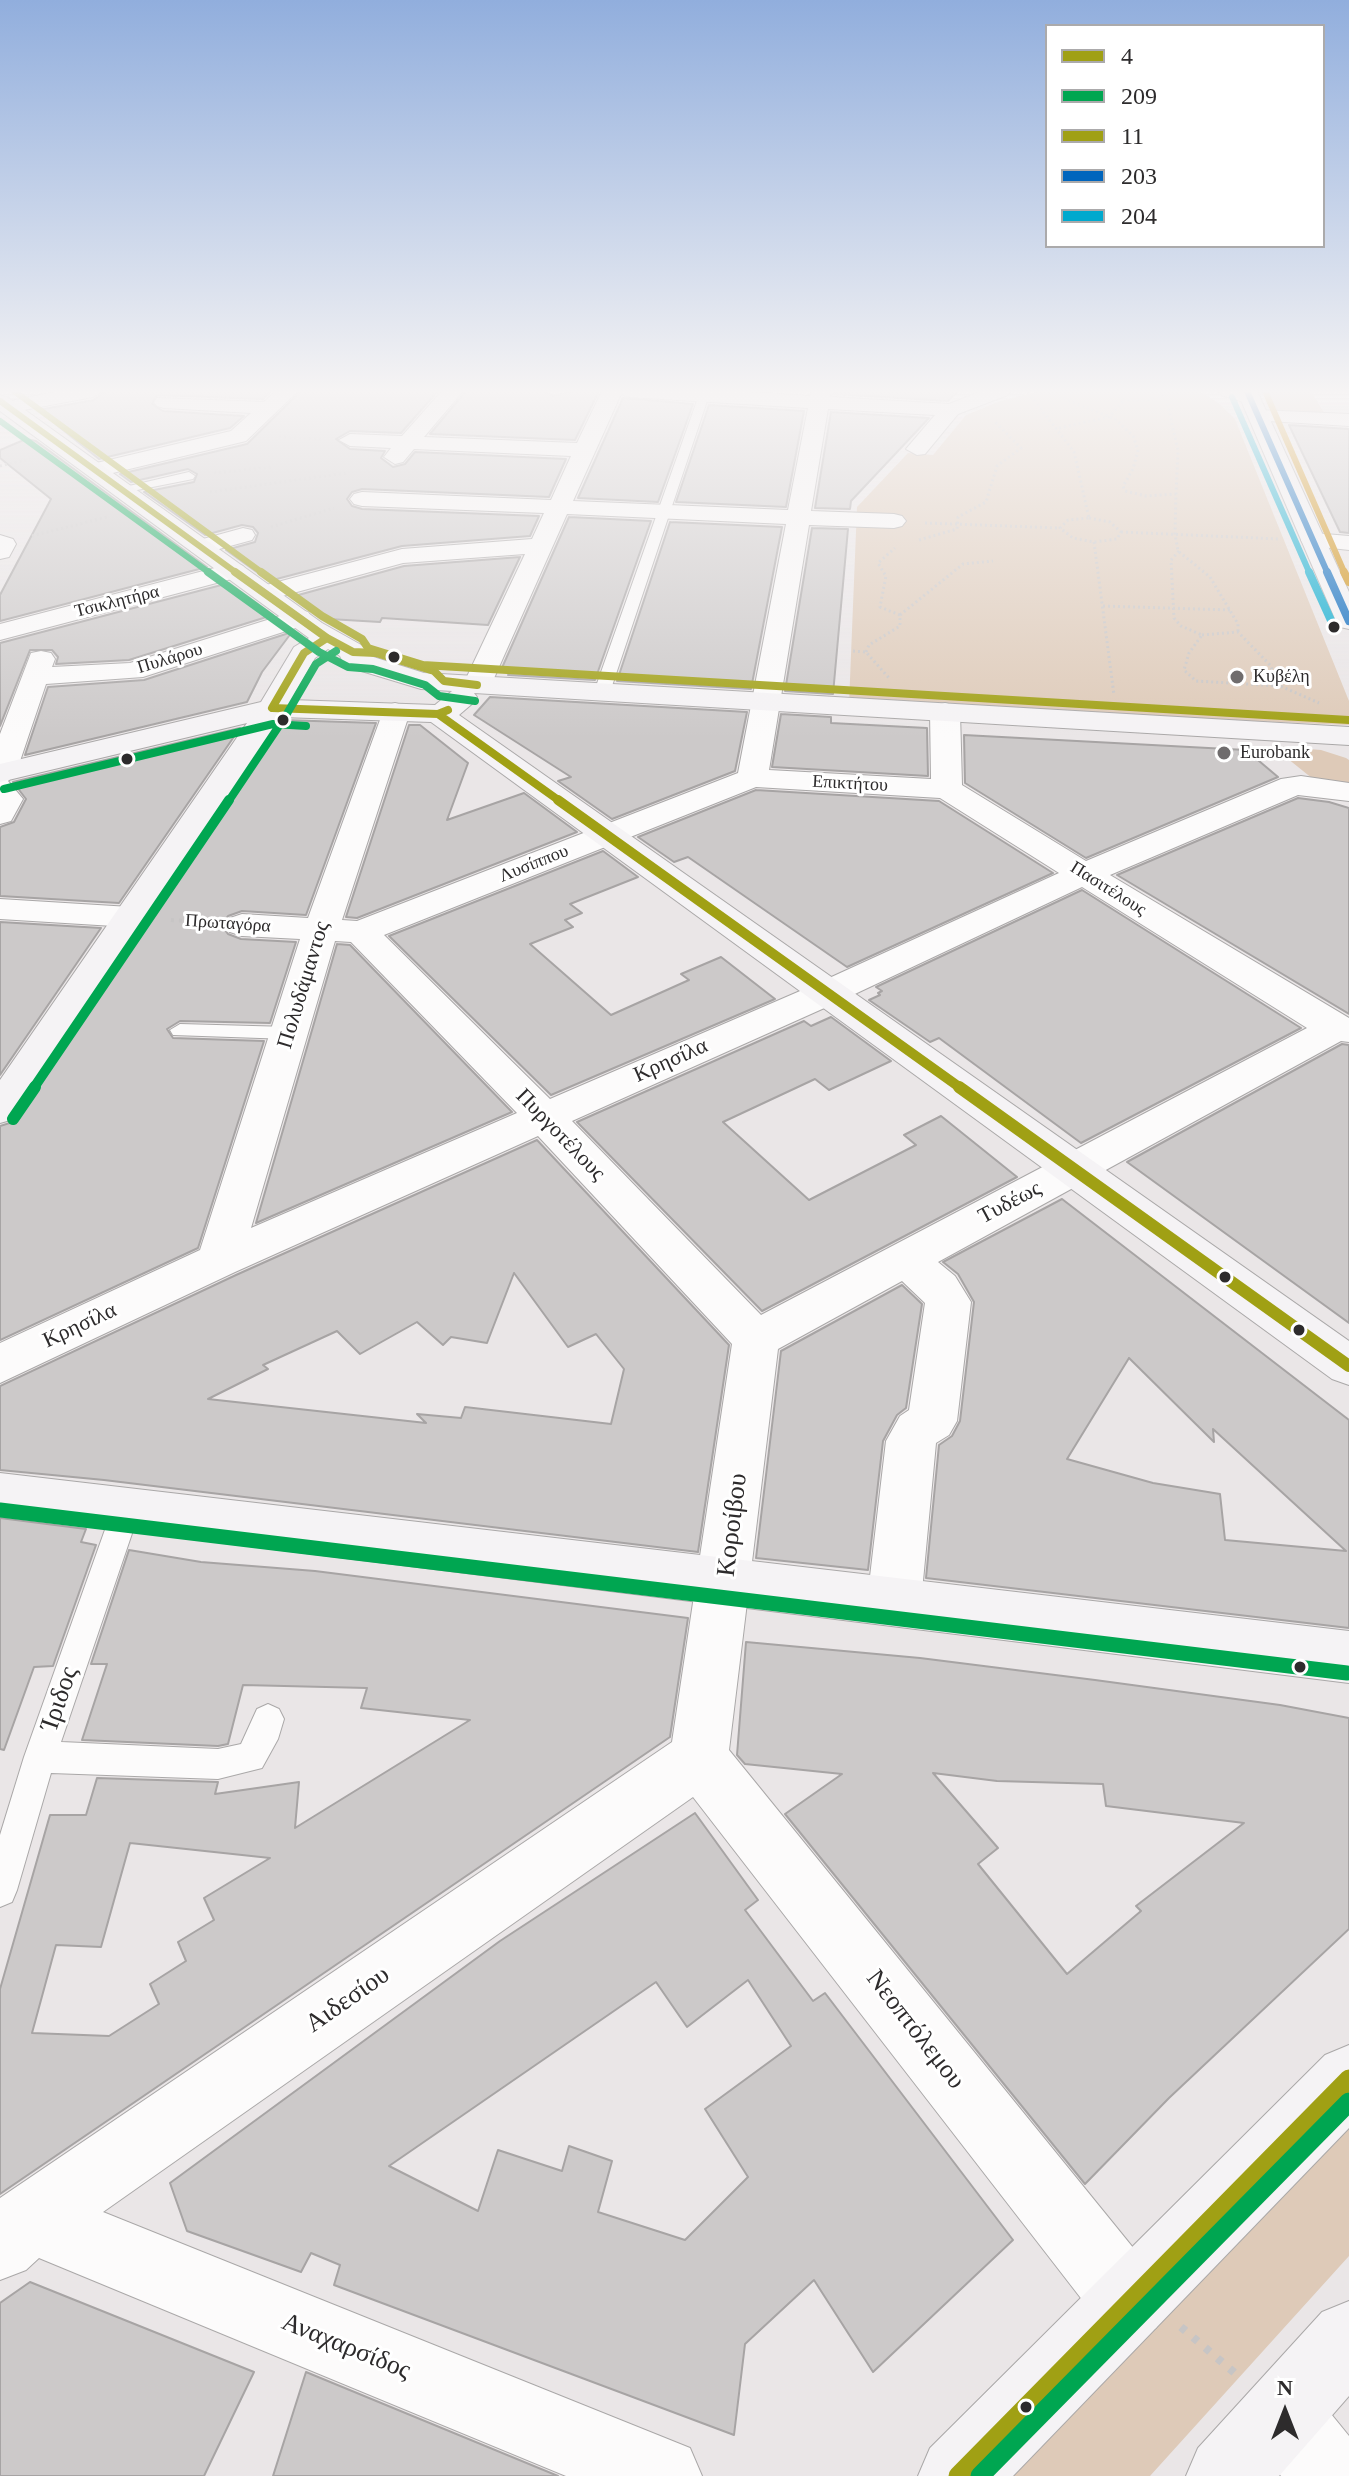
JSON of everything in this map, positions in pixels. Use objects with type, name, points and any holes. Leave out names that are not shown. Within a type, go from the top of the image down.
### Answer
[{"type":"street","points":[[146,507],[327,638],[353,652],[355,660],[421,681],[1349,736]]},
{"type":"street","points":[[548,507],[894,521]]},
{"type":"street","points":[[0,773],[272,708],[438,714],[446,711],[477,685],[559,507]]},
{"type":"street","points":[[752,778],[801,507]]},
{"type":"street","points":[[1297,507],[1349,621]]},
{"type":"street","points":[[201,547],[243,535]]},
{"type":"street","points":[[1313,540],[1349,543]]},
{"type":"street","points":[[0,542],[4,544],[0,552]]},
{"type":"street","points":[[264,593],[402,556],[541,546]]},
{"type":"street","name":"Τσικλητήρα","points":[[0,632],[234,571]]},
{"type":"street","name":"Πυλάρου","points":[[0,773],[38,668],[133,671],[299,618]]},
{"type":"street","points":[[0,1110],[272,708],[304,653],[327,638]]},
{"type":"street","name":"Πολυδάμαντος","points":[[219,1260],[321,930],[395,712]]},
{"type":"street","points":[[945,712],[947,789]]},
{"type":"street","points":[[438,714],[1349,1366]]},
{"type":"street","name":"Επικτήτου","points":[[752,778],[947,789]]},
{"type":"street","name":"Λυσίππου","points":[[361,932],[752,778]]},
{"type":"street","name":"Κρησίλα","points":[[0,1364],[219,1260],[827,993],[1083,874],[1292,786],[1349,792]]},
{"type":"street","points":[[0,788],[7,799],[0,814]]},
{"type":"street","name":"Πασιτέλους","points":[[947,789],[1342,1029]]},
{"type":"street","points":[[0,909],[130,917]]},
{"type":"street","name":"Πρωταγόρα","points":[[242,925],[361,932]]},
{"type":"street","name":"Πυργοτέλους","points":[[361,932],[543,1116],[756,1339]]},
{"type":"street","name":"Τυδέως","points":[[756,1339],[1342,1029]]},
{"type":"street","points":[[894,1602],[911,1441],[917,1430],[946,1424],[960,1313],[939,1288],[905,1259]]},
{"type":"street","name":"Κοροίβου","points":[[699,1758],[756,1339]]},
{"type":"street","points":[[0,1494],[1349,1657]]},
{"type":"street","name":"Αιδεσίου","points":[[15,2232],[699,1758]]},
{"type":"street","name":"Νεοπτόλεμου","points":[[699,1758],[1130,2302]]},
{"type":"street","points":[[958,2476],[1349,2079]]},
{"type":"street","name":"Αναχαρσίδος","points":[[15,2232],[662,2476]]},
{"type":"street","points":[[1226,2476],[1349,2339]]},
{"type":"street","points":[[1282,2414],[1331,2476]]},
{"type":"lane","points":[[602,692],[666,507]]},
{"type":"lane","points":[[180,1030],[289,1033]]},
{"type":"lane","name":"Ίριδος","points":[[0,1890],[40,1757],[126,1510]]},
{"type":"lane","points":[[40,1757],[218,1764],[251,1757],[262,1739],[268,1719]]},
{"type":"path","points":[[243,535],[337,507]]},
{"type":"path","points":[[909,543],[957,529],[958,517],[978,507]]},
{"type":"path","points":[[1086,507],[1089,518]]},
{"type":"path","points":[[1176,507],[1175,534],[1179,551],[1210,577],[1231,610],[1238,624],[1238,632],[1270,665],[1280,686]]},
{"type":"path","points":[[1060,528],[1068,520],[1089,518],[1110,522],[1121,532],[1313,540]]},
{"type":"path","points":[[34,536],[97,520]]},
{"type":"path","points":[[894,521],[1060,528],[1073,538],[1094,542],[1117,539],[1121,532]]},
{"type":"path","points":[[1094,542],[1119,723]]},
{"type":"path","points":[[896,547],[878,563],[886,576],[880,607],[900,615]]},
{"type":"path","points":[[1179,551],[1171,560],[1174,618],[1181,626],[1202,635],[1238,632]]},
{"type":"path","points":[[900,615],[963,564],[993,561]]},
{"type":"path","points":[[1103,606],[1231,610]]},
{"type":"path","points":[[866,652],[869,645],[900,626],[900,615]]},
{"type":"path","points":[[1202,635],[1189,653],[1184,670],[1196,681],[1280,686],[1321,704]]},
{"type":"path","points":[[853,651],[866,652],[886,678],[902,679]]},
{"type":"path","name":"Πρωταγόρα","points":[[130,917],[242,925]]},
{"type":"path","points":[[1130,2302],[1177,2324],[1282,2414]]},
{"type":"shaded area","points":[[857,507],[1270,507],[1349,701],[1349,725],[849,704]]},
{"type":"shaded area","points":[[1272,746],[1321,750],[1346,758],[1349,760],[1349,784],[1313,779]]},
{"type":"shaded area","points":[[1349,2084],[1349,2256],[1150,2476],[968,2476]]},
{"type":"building","points":[[47,507],[125,507],[207,567],[0,621],[0,595]]},
{"type":"building","points":[[165,507],[354,507],[539,516],[530,536],[402,546],[269,581],[226,550],[255,542],[258,533],[253,527],[242,525],[205,535]]},
{"type":"building","points":[[815,507],[850,507],[850,509]]},
{"type":"building","points":[[1328,507],[1349,507],[1349,533],[1340,532]]},
{"type":"building","points":[[569,517],[651,521],[595,680],[508,675],[511,671],[501,670]]},
{"type":"building","points":[[670,522],[782,527],[751,689],[617,681]]},
{"type":"building","points":[[812,528],[848,529],[833,694],[785,691]]},
{"type":"building","points":[[520,557],[488,625],[382,618],[380,622],[329,619],[291,597],[404,566]]},
{"type":"building","points":[[229,583],[273,615],[129,660],[56,664],[58,657],[52,650],[30,650],[0,726],[0,643]]},
{"type":"building","points":[[292,632],[262,672],[247,702],[25,755],[48,687],[144,680]]},
{"type":"building","points":[[490,697],[747,712],[735,771],[612,819],[558,781],[571,777],[474,715]]},
{"type":"building","points":[[781,714],[831,717],[831,723],[927,728],[928,776],[772,767]]},
{"type":"building","points":[[283,720],[376,723],[306,915],[242,911],[228,916],[221,925],[228,934],[241,939],[296,942],[270,1023],[180,1021],[167,1029],[173,1038],[264,1041],[198,1248],[0,1340],[0,1126],[16,1121]]},
{"type":"building","points":[[409,725],[420,725],[468,763],[447,820],[524,793],[577,832],[357,918],[346,917]]},
{"type":"building","points":[[240,728],[119,903],[0,896],[0,827],[14,822],[26,799],[13,782]]},
{"type":"building","points":[[964,735],[1246,750],[1278,777],[1086,858],[965,783]]},
{"type":"building","points":[[756,790],[939,801],[1053,873],[847,967],[688,857],[674,862],[638,837]]},
{"type":"building","points":[[1298,798],[1349,808],[1349,1014],[1117,875]]},
{"type":"building","points":[[603,851],[638,877],[570,904],[582,913],[565,920],[573,927],[530,944],[611,1015],[689,980],[681,974],[721,957],[775,999],[551,1095],[389,936]]},
{"type":"building","points":[[1082,890],[1301,1028],[1081,1143],[939,1038],[930,1042],[869,1000],[880,995],[878,993],[882,991],[876,987]]},
{"type":"building","points":[[0,922],[101,928],[0,1075]]},
{"type":"building","points":[[337,944],[350,945],[512,1112],[256,1223]]},
{"type":"building","points":[[831,1017],[891,1061],[829,1090],[815,1079],[723,1122],[809,1200],[916,1145],[904,1135],[941,1116],[1017,1177],[762,1311],[577,1122],[804,1021],[811,1026]]},
{"type":"building","points":[[1342,1044],[1349,1045],[1349,1323],[1127,1162]]},
{"type":"building","points":[[537,1140],[729,1345],[698,1552],[0,1470],[0,1386],[236,1275]],"holes":[[[514,1273],[568,1347],[596,1334],[624,1369],[611,1424],[465,1407],[461,1418],[417,1414],[426,1423],[208,1399],[268,1369],[263,1365],[337,1331],[360,1354],[417,1322],[443,1345],[451,1337],[487,1343]]]},
{"type":"building","points":[[1062,1199],[1349,1420],[1349,1628],[926,1578],[939,1445],[952,1436],[960,1421],[974,1302],[958,1274],[943,1262]],"holes":[[[1129,1358],[1214,1442],[1213,1429],[1346,1551],[1225,1540],[1220,1494],[1153,1483],[1067,1459]]]},
{"type":"building","points":[[902,1285],[922,1304],[906,1408],[897,1415],[883,1441],[868,1570],[756,1558],[781,1351]]},
{"type":"building","points":[[0,1518],[86,1529],[81,1542],[96,1545],[53,1666],[34,1667],[4,1750],[0,1749]]},
{"type":"building","points":[[129,1550],[201,1562],[315,1571],[688,1618],[670,1737],[0,2194],[0,1989],[50,1815],[86,1815],[97,1778],[218,1782],[215,1794],[299,1782],[295,1828],[470,1720],[361,1708],[367,1688],[243,1685],[228,1744],[82,1740],[107,1664],[91,1664]],"holes":[[[130,1843],[270,1858],[204,1898],[214,1920],[178,1942],[186,1961],[150,1984],[159,2004],[109,2036],[32,2033],[56,1945],[101,1947]]]},
{"type":"building","points":[[746,1642],[920,1658],[1095,1680],[1280,1705],[1349,1718],[1349,1929],[1169,2098],[1085,2184],[785,1814],[842,1774],[745,1764],[737,1755]],"holes":[[[933,1773],[997,1781],[1103,1784],[1106,1806],[1244,1823],[1136,1906],[1141,1911],[1067,1974],[978,1864],[998,1848]]]},
{"type":"building","points":[[695,1813],[758,1900],[745,1910],[813,2001],[825,1993],[1013,2240],[873,2372],[814,2280],[745,2344],[734,2435],[334,2285],[340,2265],[311,2253],[301,2272],[187,2231],[170,2183],[500,1941]],"holes":[[[748,1980],[791,2046],[705,2109],[748,2177],[685,2240],[598,2212],[612,2161],[569,2146],[562,2171],[498,2150],[478,2211],[389,2166],[656,1982],[687,2027]]]},
{"type":"building","points":[[30,2282],[254,2372],[204,2476],[0,2476],[0,2303]]},
{"type":"building","points":[[306,2372],[558,2476],[273,2476]]},
{"type":"transit line","name":"209","points":[[118,507],[319,652],[348,667],[373,669],[425,685],[439,696],[475,701]]},
{"type":"transit line","name":"4","points":[[146,507],[327,638],[353,652],[376,653],[434,671],[444,681],[477,685]]},
{"type":"transit line","name":"11","points":[[172,507],[322,616],[362,639],[368,648],[423,665],[1349,720]]},
{"type":"transit line","name":"204","points":[[1281,507],[1334,627]]},
{"type":"transit line","name":"203","points":[[1298,507],[1349,621]]},
{"type":"transit line","points":[[1316,507],[1349,582]]},
{"type":"transit line","name":"4","points":[[327,638],[304,653],[272,708],[438,714],[448,710]]},
{"type":"transit line","name":"209","points":[[13,1119],[285,717],[316,664],[336,651]]},
{"type":"transit line","name":"4","points":[[438,714],[1349,1366]]},
{"type":"transit line","name":"209","points":[[4,789],[273,724],[306,726]]},
{"type":"transit line","name":"209","points":[[0,1510],[1347,1673]]},
{"type":"transit line","name":"4","points":[[958,2476],[1349,2079]]},
{"type":"transit line","name":"209","points":[[980,2476],[1349,2102]]},
{"type":"place","name":"Κυβέλη","points":[[1237,677]]},
{"type":"place","name":"Eurobank","points":[[1224,753]]}]
